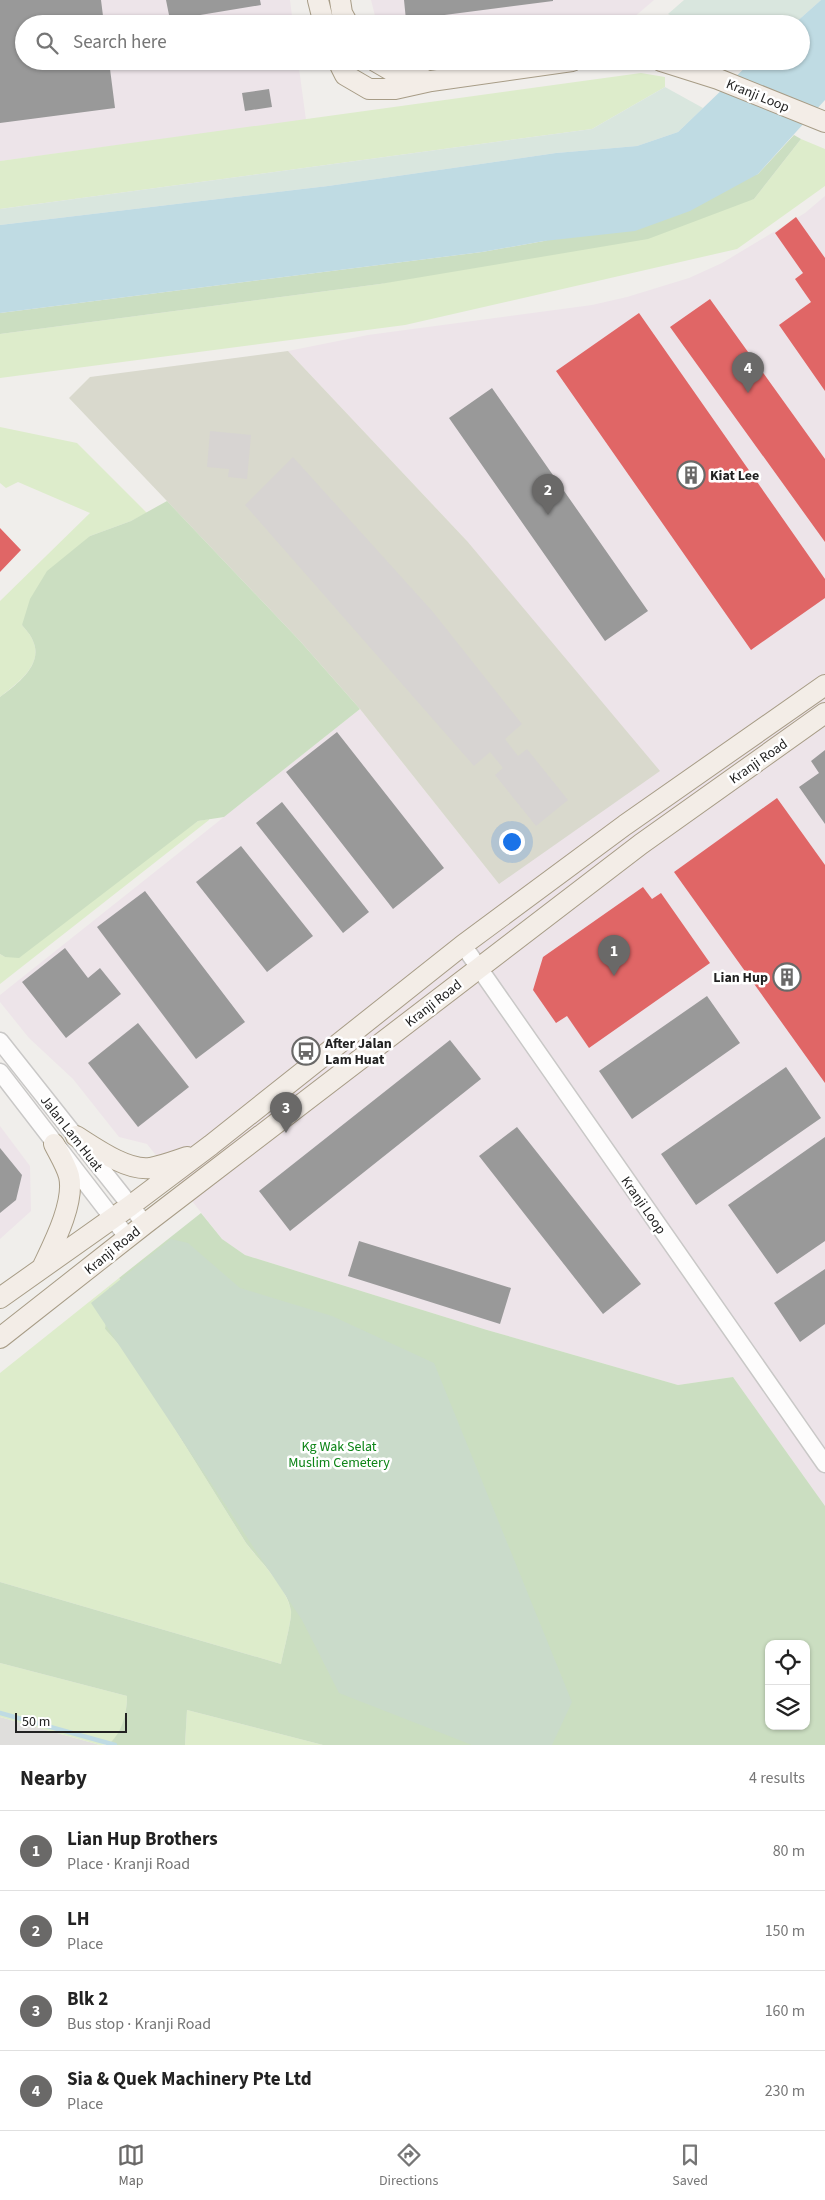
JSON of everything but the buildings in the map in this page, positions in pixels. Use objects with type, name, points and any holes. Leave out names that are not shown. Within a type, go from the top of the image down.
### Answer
[{"type":"main road","points":[[318,0],[322,15]]},
{"type":"main road","points":[[340,0],[343,15]]},
{"type":"main road","points":[[344,70],[369,89],[395,90],[431,81],[509,70]]},
{"type":"main road","points":[[391,70],[400,75],[431,81]]},
{"type":"main road","name":"Kranji Loop","points":[[690,70],[718,79],[825,122]]},
{"type":"main road","name":"Kranji Road","points":[[0,1298],[130,1206],[199,1154],[274,1097],[463,945],[625,824],[825,685]]},
{"type":"main road","name":"Kranji Road","points":[[0,1338],[145,1224],[641,844],[825,714]]},
{"type":"main road","points":[[76,1136],[108,1156],[138,1168],[150,1168],[199,1154]]},
{"type":"main road","points":[[42,1268],[56,1239],[68,1207],[69,1178],[54,1144]]},
{"type":"street","name":"Kranji Loop","points":[[463,945],[825,1464]]},
{"type":"street","name":"Jalan Lam Huat","points":[[0,1041],[145,1224]]},
{"type":"street","name":"Jalan Lam Huat","points":[[0,1072],[128,1238]]},
{"type":"shaded area","points":[[0,0],[290,0],[292,15],[15,15],[15,70],[299,70],[306,120],[0,161]]},
{"type":"shaded area","points":[[371,0],[654,0],[636,15],[375,15]]},
{"type":"shaded area","points":[[684,0],[821,0],[804,15],[668,14]]},
{"type":"shaded area","points":[[665,87],[703,108],[678,132],[637,146],[556,153],[328,186],[0,225],[0,209],[592,129]]},
{"type":"shaded area","points":[[825,196],[825,1506],[733,1377],[678,1385],[487,1330],[245,1255],[222,1239],[147,1144],[119,1137],[73,1079],[29,1038],[0,1002],[0,995],[360,709],[499,884],[467,541],[288,351],[368,335],[592,305],[627,297],[689,278],[722,263],[805,213]]},
{"type":"shaded area","points":[[288,351],[467,541],[660,771],[499,884],[360,709],[300,641],[69,398],[90,377]]},
{"type":"shaded area","points":[[0,1126],[30,1166],[31,1211],[0,1239]]},
{"type":"shaded area","points":[[0,1717],[100,1745],[0,1745]]},
{"type":"green space","points":[[641,73],[665,77],[665,87],[592,129],[0,209],[0,161]]},
{"type":"green space","points":[[794,135],[801,139],[754,199],[648,239],[380,284],[0,334],[0,313],[482,252],[544,241],[758,174]]},
{"type":"green space","points":[[801,139],[825,149],[825,186],[737,249],[405,325],[0,378],[0,334],[380,284],[754,199]]},
{"type":"green space","points":[[0,427],[77,443],[147,513],[90,536],[22,625],[33,641],[35,658],[27,673],[0,697],[0,601],[90,513],[18,482],[6,488],[0,483]]},
{"type":"green space","points":[[167,501],[300,641],[360,709],[224,817],[198,821],[19,958],[5,957],[0,954],[0,697],[27,674],[35,658],[33,641],[22,625],[30,599],[47,571],[90,536],[131,521]]},
{"type":"green space","points":[[209,819],[0,984],[0,954],[5,957],[198,821]]},
{"type":"green space","points":[[201,1213],[222,1239],[245,1255],[487,1330],[678,1385],[733,1377],[825,1506],[825,1745],[323,1745],[187,1710],[185,1745],[107,1745],[116,1736],[123,1723],[127,1696],[0,1663],[0,1582],[281,1664],[291,1615],[289,1602],[279,1584],[246,1543],[130,1357],[105,1329],[109,1287],[137,1317],[149,1310],[119,1278]]},
{"type":"green space","name":"Kg Wak Selat Muslim Cemetery","points":[[171,1239],[188,1243],[240,1288],[332,1316],[434,1363],[572,1702],[552,1745],[472,1745],[339,1693],[302,1620],[91,1303]]},
{"type":"green space","points":[[119,1278],[149,1310],[154,1350],[109,1287],[105,1329],[130,1357],[246,1543],[284,1593],[291,1615],[281,1664],[0,1582],[0,1373]]},
{"type":"green space","points":[[0,1663],[127,1696],[122,1727],[114,1740],[100,1745],[0,1717]]},
{"type":"green space","points":[[187,1710],[323,1745],[185,1745]]},
{"type":"water","points":[[821,0],[825,0],[825,100],[758,174],[690,211],[635,231],[544,241],[482,252],[0,313],[0,225],[328,186],[556,153],[637,146],[678,132],[743,70],[810,70],[810,15],[804,15]]},
{"type":"waterway","points":[[0,1713],[115,1745]]},
{"type":"place","name":"Sia & Quek Machinery Pte Ltd","points":[[748,393]]},
{"type":"place","name":"Kiat Lee","points":[[691,475]]},
{"type":"place","name":"LH","points":[[548,515]]},
{"type":"place","name":"Lian Hup Brothers","points":[[614,976]]},
{"type":"place","name":"Lian Hup","points":[[787,977]]},
{"type":"place","name":"After Jalan Lam Huat","points":[[306,1051]]},
{"type":"place","name":"Blk 2","points":[[286,1133]]}]
